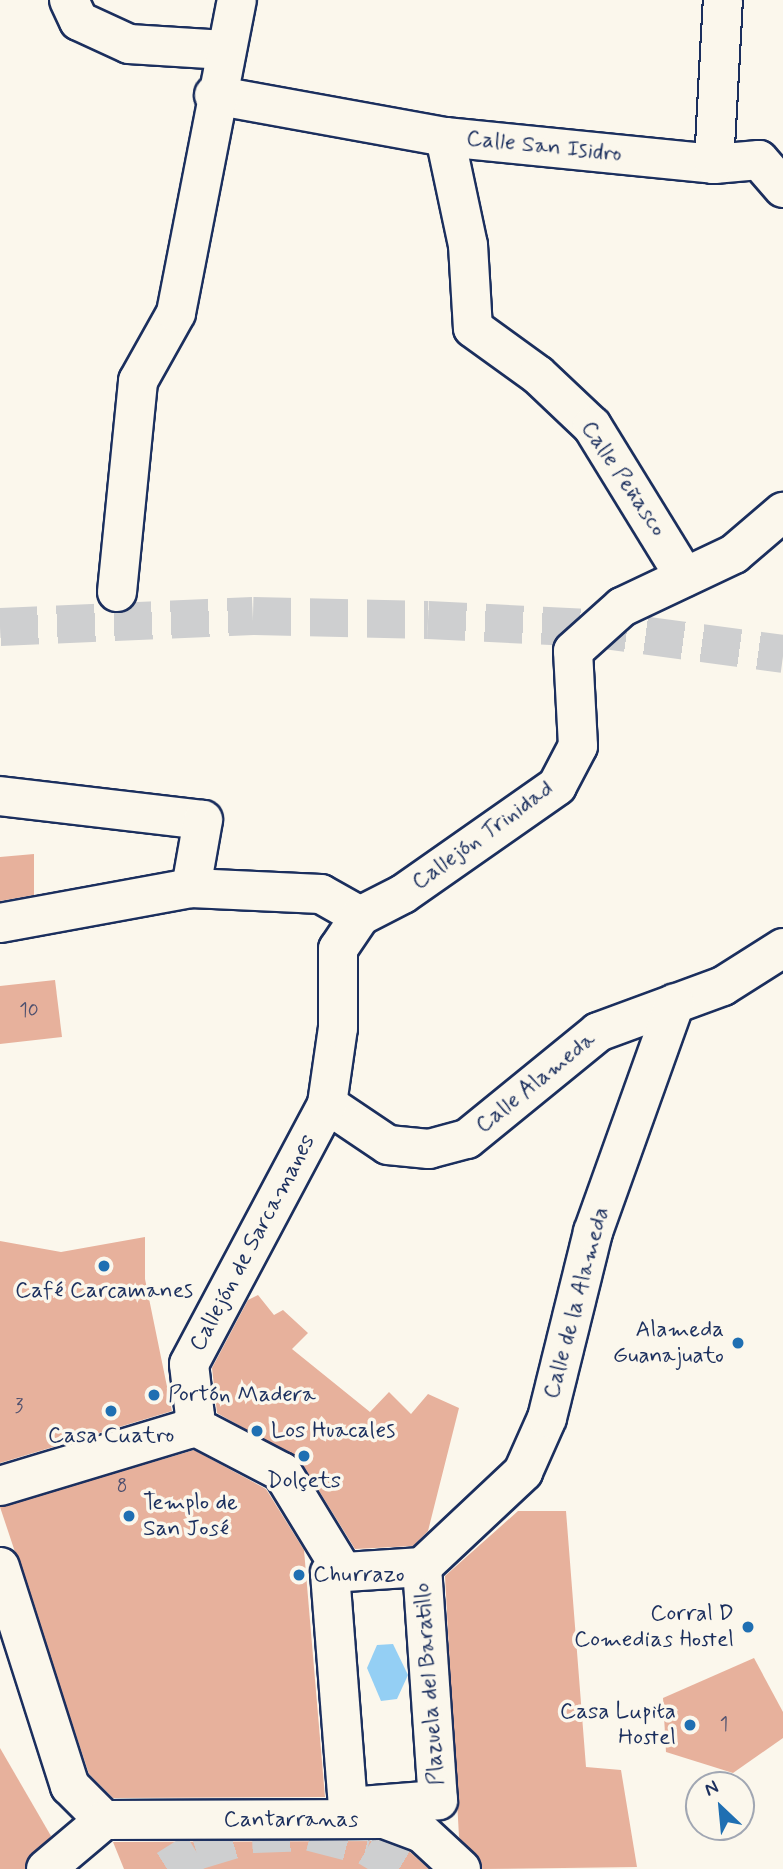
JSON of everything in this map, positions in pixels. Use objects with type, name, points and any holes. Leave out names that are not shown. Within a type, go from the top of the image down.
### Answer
[{"type":"street","points":[[69,0],[79,21],[129,44],[225,50]]},
{"type":"street","points":[[117,592],[138,381],[176,313],[214,95],[237,0]]},
{"type":"street","points":[[723,0],[714,164],[759,160],[783,188]]},
{"type":"street","name":"Calle San Isidro","points":[[214,95],[445,137],[714,164]]},
{"type":"street","name":"Calle Peñasco","points":[[445,137],[468,245],[473,328],[538,375],[593,426],[685,577]]},
{"type":"street","name":"Callejón Trinidad","points":[[327,1104],[338,1028],[338,949],[360,916],[403,894],[556,786],[578,746],[573,651],[622,607],[734,554],[783,512]]},
{"type":"street","points":[[0,796],[203,820],[191,887]]},
{"type":"street","points":[[0,923],[191,887],[321,894],[360,916]]},
{"type":"street","name":"Calle Alameda","points":[[327,1104],[388,1144],[429,1149],[467,1139],[598,1032],[723,986],[783,947]]},
{"type":"street","name":"Calle de la Alameda","points":[[422,1567],[523,1472],[547,1418],[593,1232],[675,1003]]},
{"type":"street","name":"Callejón de Sarcamanes","points":[[192,1425],[190,1364],[327,1104]]},
{"type":"street","points":[[0,1486],[178,1436],[192,1425],[282,1472],[343,1572]]},
{"type":"street","points":[[0,1567],[70,1786],[104,1820],[46,1869]]},
{"type":"street","name":"Plazuela del Baratillo","points":[[422,1567],[439,1800],[348,1807],[330,1573],[343,1572],[422,1567]]},
{"type":"street","name":"Cantarranas","points":[[104,1820],[384,1819],[422,1833],[461,1869]]},
{"type":"water","points":[[393,1644],[408,1675],[397,1699],[381,1701],[367,1668],[377,1645]]},
{"type":"building","points":[[34,854],[34,895],[0,901],[0,857]]},
{"type":"building","points":[[55,980],[62,1037],[0,1044],[0,986]]},
{"type":"building","points":[[145,1237],[145,1279],[172,1411],[0,1463],[0,1241],[61,1252]]},
{"type":"building","points":[[258,1295],[274,1315],[283,1310],[308,1333],[292,1349],[370,1412],[389,1392],[411,1414],[428,1394],[459,1408],[428,1531],[413,1546],[355,1549],[300,1460],[217,1413],[212,1368],[248,1300]]},
{"type":"building","points":[[194,1450],[266,1489],[304,1550],[325,1797],[113,1798],[89,1774],[0,1507]]},
{"type":"building","points":[[518,1511],[566,1511],[586,1767],[621,1770],[637,1867],[482,1869],[459,1837],[445,1576]]},
{"type":"building","points":[[754,1658],[783,1712],[783,1738],[736,1771],[727,1771],[666,1752],[663,1698]]},
{"type":"building","points":[[0,1748],[51,1836],[25,1869],[0,1869]]},
{"type":"building","points":[[380,1841],[410,1852],[429,1869],[124,1869],[113,1842]]},
{"type":"tunnel","points":[[0,627],[253,616],[428,620],[589,628],[783,654]]},
{"type":"tunnel","points":[[167,1869],[196,1851],[252,1834],[311,1832],[368,1847],[405,1869]]},
{"type":"place","name":"Café Carcamanes","points":[[104,1266]]},
{"type":"place","name":"Alameda Guanajuato","points":[[738,1343]]},
{"type":"place","name":"Portón Madera","points":[[154,1395]]},
{"type":"place","name":"Casa Cuatro","points":[[111,1411]]},
{"type":"place","name":"Los Huacales","points":[[257,1431]]},
{"type":"place","name":"Dolçets","points":[[304,1456]]},
{"type":"place","name":"Templo de San José","points":[[129,1516]]},
{"type":"place","name":"Churrazo","points":[[299,1575]]},
{"type":"place","name":"Corral D Comedias Hostel","points":[[748,1627]]},
{"type":"place","name":"Casa Lupita Hostel","points":[[690,1725]]}]
